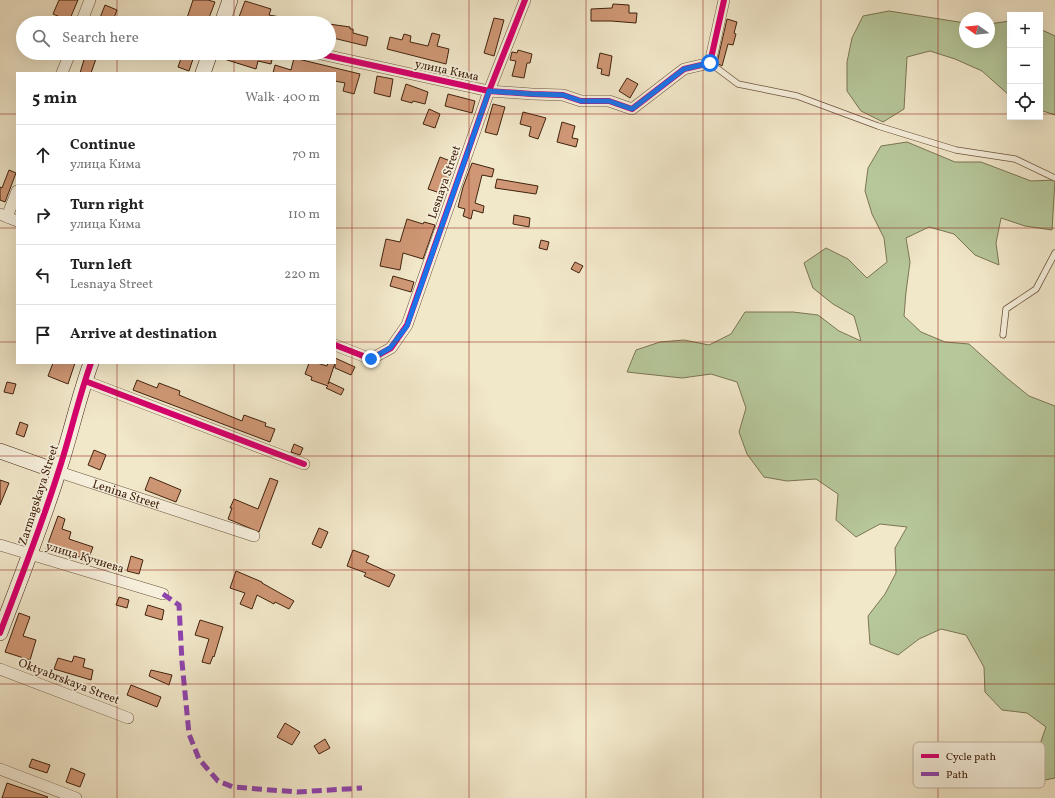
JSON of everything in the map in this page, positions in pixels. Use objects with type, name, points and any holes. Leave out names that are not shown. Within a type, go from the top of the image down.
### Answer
[{"type":"street","points":[[84,16],[90,0]]},
{"type":"street","points":[[224,16],[230,0]]},
{"type":"street","name":"Lesnaya Street","points":[[336,345],[371,359],[390,348],[407,326],[489,91],[525,0]]},
{"type":"street","points":[[710,63],[724,0]]},
{"type":"street","name":"улица Кима","points":[[336,57],[489,91],[563,95],[581,101],[609,101],[632,109],[684,69],[710,63]]},
{"type":"street","points":[[62,72],[67,60]]},
{"type":"street","points":[[202,72],[207,60]]},
{"type":"street","points":[[8,217],[16,194]]},
{"type":"street","name":"Zarmagskaya Street","points":[[0,633],[30,554],[58,472],[85,381],[92,364]]},
{"type":"street","points":[[85,381],[304,464]]},
{"type":"street","name":"Lenina Street","points":[[0,452],[254,536]]},
{"type":"street","name":"улица Кучиева","points":[[0,545],[162,594]]},
{"type":"street","name":"Oktyabrskaya Street","points":[[0,668],[128,718]]},
{"type":"street","points":[[0,769],[76,798]]},
{"type":"lane","points":[[710,63],[738,84],[797,96],[878,126],[956,150],[1015,159],[1055,178]]},
{"type":"lane","points":[[1003,335],[1006,309],[1036,289],[1055,253]]},
{"type":"green space","points":[[889,11],[959,22],[959,48],[995,48],[995,23],[1007,21],[1007,93],[982,71],[955,59],[930,51],[907,57],[904,109],[883,122],[861,111],[847,91],[847,62],[852,38],[863,16]]},
{"type":"green space","points":[[1043,30],[1055,36],[1055,115],[1043,111]]},
{"type":"green space","points":[[907,142],[955,162],[981,162],[1031,181],[1055,180],[1052,230],[1025,226],[1001,218],[996,243],[999,265],[975,255],[954,234],[929,227],[906,238],[910,262],[904,316],[921,332],[945,342],[969,344],[1029,396],[1055,406],[1055,778],[1045,780],[1045,742],[1041,742],[1046,727],[1027,713],[1002,710],[985,692],[984,667],[966,635],[941,629],[919,639],[898,655],[870,644],[868,616],[885,594],[896,573],[895,548],[907,527],[880,524],[856,537],[836,520],[838,494],[816,479],[787,481],[764,477],[747,454],[739,432],[746,408],[737,382],[711,374],[682,378],[627,372],[636,350],[660,342],[684,340],[709,345],[731,334],[745,312],[793,312],[818,315],[839,331],[861,341],[854,316],[833,304],[813,288],[804,263],[826,248],[848,259],[867,278],[887,262],[884,238],[872,214],[865,191],[868,168],[881,146]]},
{"type":"building","points":[[59,0],[78,0],[71,16],[58,16],[53,14]]},
{"type":"building","points":[[193,0],[208,0],[215,2],[210,16],[188,16]]},
{"type":"building","points":[[245,1],[271,9],[269,15],[274,16],[239,16]]},
{"type":"building","points":[[613,4],[629,5],[629,13],[637,13],[636,23],[591,21],[591,9],[612,8]]},
{"type":"building","points":[[105,5],[117,10],[115,16],[101,16]]},
{"type":"building","points":[[494,18],[504,20],[494,56],[484,53]]},
{"type":"building","points":[[727,19],[737,22],[734,33],[736,34],[733,45],[728,44],[722,66],[717,63]]},
{"type":"building","points":[[336,25],[350,27],[350,29],[353,29],[353,33],[368,37],[366,46],[336,39]]},
{"type":"building","points":[[432,33],[440,35],[437,46],[449,49],[446,64],[387,49],[390,37],[402,40],[404,34],[411,36],[410,42],[428,46]]},
{"type":"building","points":[[518,50],[532,54],[530,63],[527,63],[524,78],[512,76],[516,61],[510,60],[512,52],[517,53]]},
{"type":"building","points":[[600,53],[612,56],[609,76],[601,74],[602,69],[597,68]]},
{"type":"building","points":[[84,60],[96,60],[91,72],[80,72]]},
{"type":"building","points":[[180,60],[193,60],[189,71],[178,67]]},
{"type":"building","points":[[227,60],[272,60],[271,64],[258,61],[256,69]]},
{"type":"building","points":[[294,60],[302,60],[360,74],[354,94],[343,91],[345,83],[336,81],[336,72],[273,72],[275,65],[291,70]]},
{"type":"building","points":[[377,76],[393,79],[390,97],[374,93]]},
{"type":"building","points":[[627,78],[638,84],[630,98],[619,91]]},
{"type":"building","points":[[406,84],[428,92],[425,104],[401,100]]},
{"type":"building","points":[[448,94],[475,101],[472,113],[445,106]]},
{"type":"building","points":[[493,104],[505,107],[497,135],[485,132]]},
{"type":"building","points":[[429,109],[440,114],[435,128],[423,124]]},
{"type":"building","points":[[523,112],[546,118],[538,139],[529,136],[531,127],[520,124]]},
{"type":"building","points":[[562,122],[575,126],[572,138],[578,139],[576,147],[557,142]]},
{"type":"building","points":[[440,157],[453,162],[443,194],[428,189]]},
{"type":"building","points":[[472,163],[494,169],[492,177],[482,175],[475,203],[484,206],[483,213],[473,210],[471,219],[463,216],[465,209],[458,207],[463,187]]},
{"type":"building","points":[[9,170],[16,173],[5,202],[0,200],[0,187],[2,188]]},
{"type":"building","points":[[497,179],[538,186],[536,194],[495,188]]},
{"type":"building","points":[[514,215],[530,218],[529,227],[513,224]]},
{"type":"building","points":[[407,219],[423,224],[424,222],[435,225],[423,259],[403,253],[400,270],[380,266],[386,239],[400,242]]},
{"type":"building","points":[[541,240],[549,242],[547,250],[539,248]]},
{"type":"building","points":[[575,262],[583,266],[579,273],[571,269]]},
{"type":"building","points":[[393,276],[414,282],[411,292],[390,286]]},
{"type":"building","points":[[336,358],[355,367],[351,375],[335,368]]},
{"type":"building","points":[[53,364],[75,364],[68,384],[48,376]]},
{"type":"building","points":[[309,364],[320,364],[327,366],[328,364],[335,364],[328,384],[329,382],[344,389],[341,395],[326,388],[328,386],[311,380],[312,377],[305,374]]},
{"type":"building","points":[[137,380],[157,388],[159,383],[180,391],[179,395],[242,421],[244,415],[266,423],[265,426],[275,429],[270,442],[133,390]]},
{"type":"building","points":[[7,382],[16,384],[13,394],[4,392]]},
{"type":"building","points":[[20,422],[28,425],[24,437],[16,434]]},
{"type":"building","points":[[294,444],[303,448],[300,455],[291,452]]},
{"type":"building","points":[[94,450],[106,455],[100,470],[88,465]]},
{"type":"building","points":[[150,477],[181,490],[176,502],[145,490]]},
{"type":"building","points":[[270,478],[278,481],[259,532],[228,519],[232,508],[230,508],[234,499],[258,509]]},
{"type":"building","points":[[0,480],[9,483],[0,505]]},
{"type":"building","points":[[58,516],[65,519],[62,529],[71,532],[69,539],[93,547],[88,560],[64,552],[64,554],[46,549]]},
{"type":"building","points":[[319,528],[328,532],[321,548],[312,544]]},
{"type":"building","points":[[353,550],[369,556],[366,562],[395,575],[389,587],[364,576],[366,573],[347,566]]},
{"type":"building","points":[[131,556],[143,560],[139,574],[127,571]]},
{"type":"building","points":[[236,571],[262,582],[294,601],[289,609],[275,602],[274,604],[257,595],[252,609],[240,604],[245,593],[230,588]]},
{"type":"building","points":[[119,597],[129,600],[127,608],[116,605]]},
{"type":"building","points":[[148,605],[164,610],[162,620],[145,615]]},
{"type":"building","points":[[19,613],[30,617],[23,636],[36,640],[30,660],[5,652]]},
{"type":"building","points":[[200,620],[223,627],[214,657],[213,656],[210,664],[202,662],[209,639],[195,635]]},
{"type":"building","points":[[74,656],[85,659],[83,667],[93,670],[91,680],[54,669],[58,658],[72,662]]},
{"type":"building","points":[[151,670],[172,675],[169,685],[149,676]]},
{"type":"building","points":[[131,685],[161,697],[157,707],[127,695]]},
{"type":"building","points":[[285,723],[300,732],[292,745],[277,737]]},
{"type":"building","points":[[325,739],[330,748],[319,754],[314,746]]},
{"type":"building","points":[[32,759],[50,765],[47,773],[29,767]]},
{"type":"building","points":[[71,768],[85,774],[80,787],[66,782]]},
{"type":"building","points":[[7,783],[48,797],[2,798]]},
{"type":"marked path","points":[[163,594],[179,605],[182,662],[189,734],[199,759],[218,781],[233,787],[297,792],[362,788]]},
{"type":"cycle path","points":[[336,345],[371,359],[391,348],[407,325],[489,91],[525,0]]},
{"type":"cycle path","points":[[336,57],[489,91],[563,95],[581,101],[609,101],[632,109],[684,69],[710,63],[724,0]]},
{"type":"cycle path","points":[[0,633],[51,493],[91,364]]},
{"type":"cycle path","points":[[85,381],[304,464]]},
{"type":"route","points":[[371,359],[390,348],[407,326],[489,91],[563,95],[581,101],[609,101],[632,109],[684,69],[710,63]]}]
